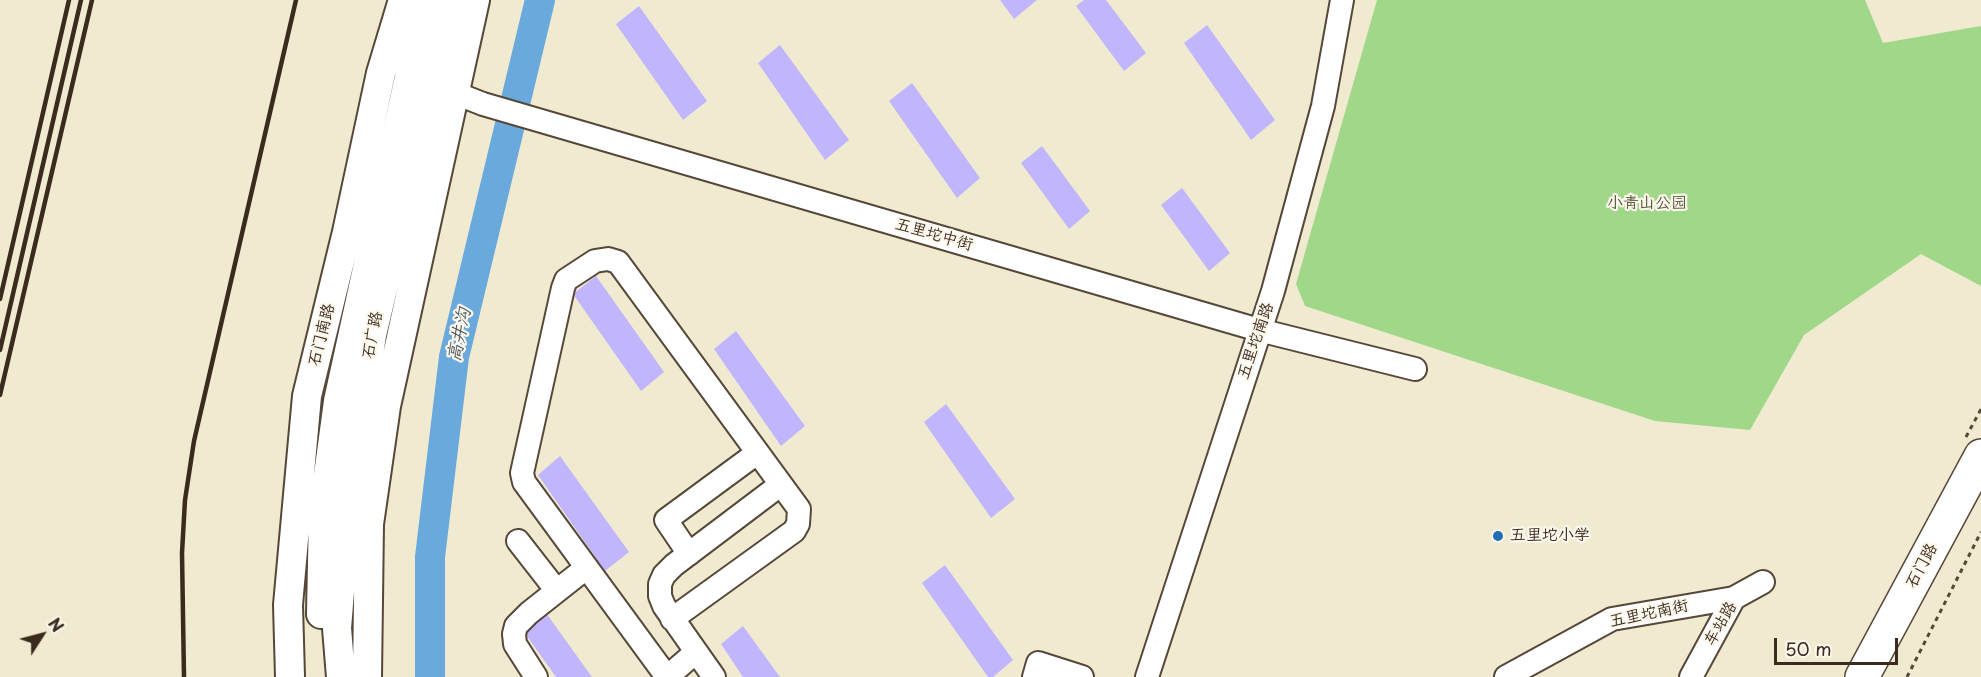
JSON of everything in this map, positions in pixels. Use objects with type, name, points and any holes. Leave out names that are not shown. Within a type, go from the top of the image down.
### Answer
[{"type":"highway","name":"石门路","points":[[1862,677],[1981,456]]},
{"type":"highway","name":"石门路","points":[[1886,677],[1981,495]]},
{"type":"main road","name":"石门南路","points":[[290,677],[288,605],[307,396],[347,232],[381,73],[403,0]]},
{"type":"main road","name":"石广路","points":[[321,677],[323,512],[338,401],[426,0]]},
{"type":"main road","name":"石广路","points":[[341,677],[337,628],[349,483],[372,335],[451,0]]},
{"type":"main road","points":[[367,677],[369,524],[386,406],[419,246],[475,0]]},
{"type":"street","name":"五里坨南路","points":[[1147,677],[1273,291],[1323,106],[1342,0]]},
{"type":"street","name":"五里坨中街","points":[[455,93],[483,104],[1259,330],[1415,369]]},
{"type":"street","points":[[672,619],[794,531],[798,524],[799,509],[618,262],[608,259],[595,261],[566,280],[522,473],[524,482],[667,677],[696,652]]},
{"type":"street","points":[[689,554],[666,520],[757,453]]},
{"type":"street","points":[[714,677],[664,606],[660,596],[660,584],[674,564],[780,485]]},
{"type":"street","points":[[518,541],[557,591]]},
{"type":"street","points":[[536,677],[518,650],[514,634],[516,626],[586,568]]},
{"type":"street","name":"车站路","points":[[1691,677],[1734,598],[1763,582]]},
{"type":"street","name":"五里坨南街","points":[[1506,677],[1612,619],[1734,598]]},
{"type":"street","points":[[1034,677],[1038,663],[1082,677]]},
{"type":"path","points":[[1907,677],[1981,532]]},
{"type":"green space","name":"小青山公园","points":[[1377,0],[1865,0],[1883,43],[1981,26],[1981,286],[1921,254],[1804,335],[1750,430],[1655,421],[1305,306],[1296,284]]},
{"type":"building","points":[[1000,0],[1037,0],[1014,19]]},
{"type":"building","points":[[1084,0],[1106,0],[1146,53],[1124,71],[1076,6]]},
{"type":"building","points":[[639,6],[707,101],[683,120],[616,24]]},
{"type":"building","points":[[1207,25],[1275,120],[1251,140],[1184,43]]},
{"type":"building","points":[[780,45],[849,140],[825,160],[758,63]]},
{"type":"building","points":[[912,83],[980,178],[957,198],[889,101]]},
{"type":"building","points":[[1042,146],[1090,211],[1069,229],[1021,163]]},
{"type":"building","points":[[1182,188],[1230,253],[1209,271],[1161,205]]},
{"type":"building","points":[[596,276],[664,372],[641,391],[573,294]]},
{"type":"building","points":[[736,331],[805,426],[781,446],[714,349]]},
{"type":"building","points":[[946,404],[1015,499],[991,518],[924,422]]},
{"type":"building","points":[[560,456],[629,552],[605,571],[538,475]]},
{"type":"building","points":[[945,565],[1013,660],[993,677],[988,677],[922,583]]},
{"type":"building","points":[[546,613],[592,677],[556,677],[524,632]]},
{"type":"building","points":[[743,626],[780,677],[743,677],[721,644]]},
{"type":"waterway","name":"高井沟","points":[[430,677],[430,557],[454,357],[540,0]]},
{"type":"railway","points":[[0,299],[69,0]]},
{"type":"railway","points":[[0,350],[81,0]]},
{"type":"railway","points":[[0,395],[92,0]]},
{"type":"railway","points":[[184,677],[182,553],[185,500],[194,441],[296,0]]},
{"type":"place","name":"五里坨小学","points":[[1498,536]]}]
